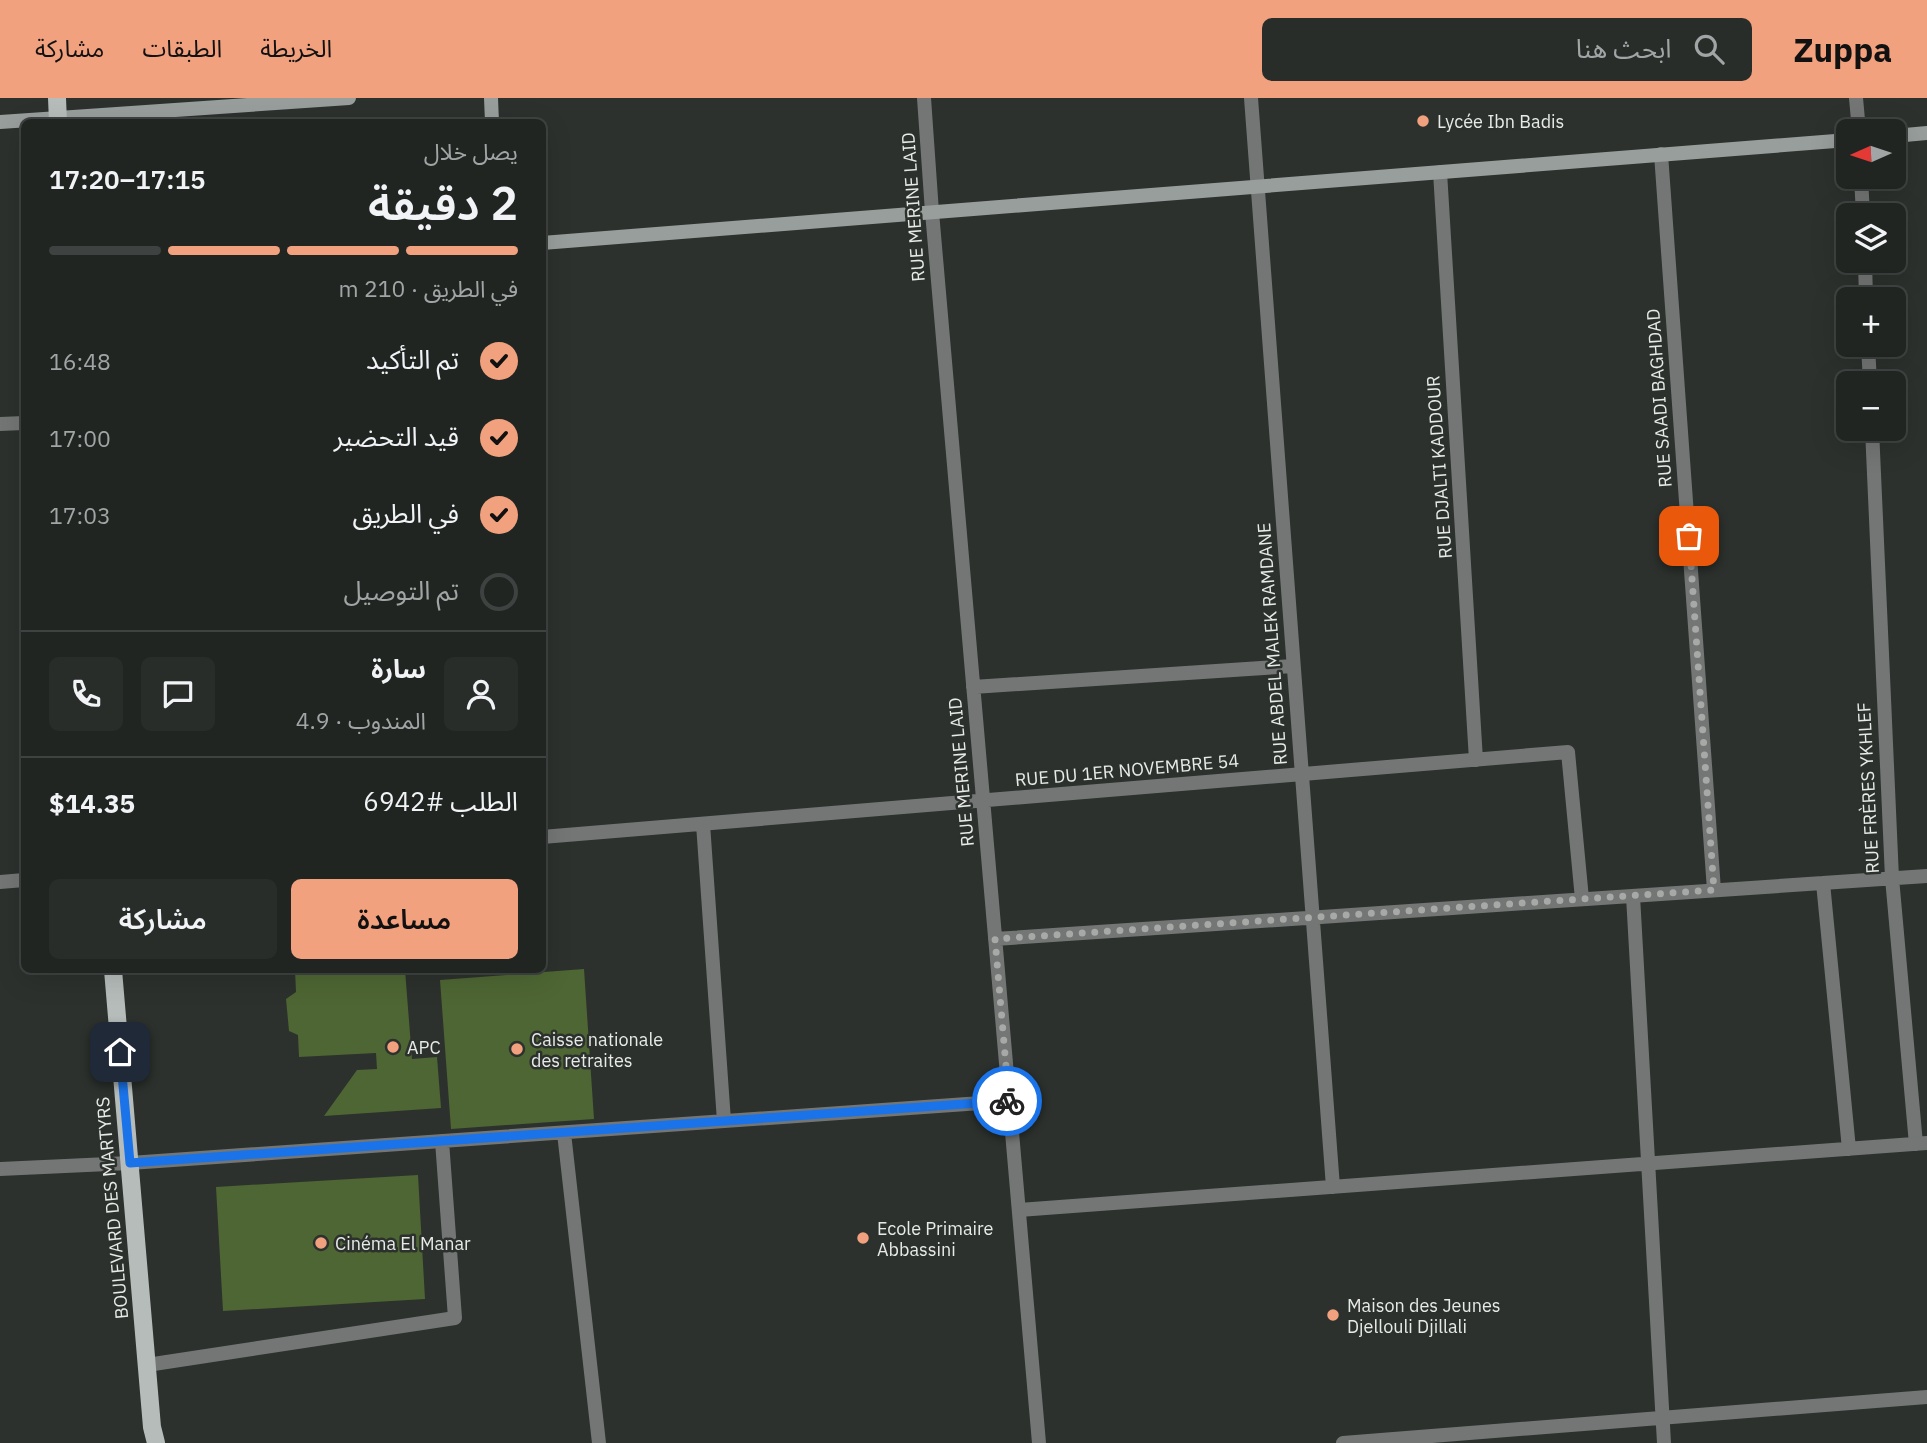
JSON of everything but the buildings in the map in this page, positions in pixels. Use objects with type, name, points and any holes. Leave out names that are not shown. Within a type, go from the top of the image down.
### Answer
[{"type":"main road","points":[[57,98],[58,119]]},
{"type":"main road","points":[[71,119],[349,98]]},
{"type":"main road","points":[[491,98],[492,119]]},
{"type":"main road","points":[[0,122],[21,121]]},
{"type":"main road","points":[[1906,135],[1927,133]]},
{"type":"main road","points":[[546,243],[1836,141]]},
{"type":"main road","name":"BOULEVARD DES MARTYRS","points":[[113,973],[146,1365],[156,1443]]},
{"type":"street","name":"RUE MERINE LAID","points":[[924,98],[1039,1443]]},
{"type":"street","name":"RUE ABDEL MALEK RAMDANE","points":[[1251,98],[1333,1187]]},
{"type":"street","points":[[1856,98],[1858,119]]},
{"type":"street","name":"RUE SAADI BAGHDAD","points":[[1661,154],[1714,890]]},
{"type":"street","name":"RUE DJALTI KADDOUR","points":[[1440,172],[1476,760]]},
{"type":"street","points":[[0,424],[21,423]]},
{"type":"street","name":"RUE FRÈRES YKHLEF","points":[[1873,441],[1892,878],[1921,1144]]},
{"type":"street","points":[[973,687],[1293,666]]},
{"type":"street","name":"RUE DU 1ER NOVEMBRE 54","points":[[546,837],[1568,752],[1582,899]]},
{"type":"street","points":[[703,824],[724,1121]]},
{"type":"street","points":[[995,939],[1927,876]]},
{"type":"street","points":[[0,883],[21,880]]},
{"type":"street","points":[[1823,883],[1849,1149]]},
{"type":"street","points":[[1633,896],[1664,1443]]},
{"type":"street","points":[[0,1169],[130,1163],[1009,1101]]},
{"type":"street","points":[[564,1133],[599,1443]]},
{"type":"street","points":[[146,1365],[455,1318],[442,1141]]},
{"type":"street","points":[[1019,1210],[1921,1144]]},
{"type":"street","points":[[1343,1443],[1927,1397]]},
{"type":"way so far","points":[[1007,1101],[995,939],[1714,890],[1689,536]]},
{"type":"place","name":"Lycée Ibn Badis","points":[[1423,121]]},
{"type":"place","name":"APC","points":[[393,1047]]},
{"type":"place","name":"Caisse nationale des retraites","points":[[517,1049]]},
{"type":"place","name":"Ecole Primaire Abbassini","points":[[863,1238]]},
{"type":"place","name":"Cinéma El Manar","points":[[321,1243]]},
{"type":"place","name":"Maison des Jeunes Djellouli Djillali","points":[[1333,1315]]},
{"type":"route","points":[[120,1052],[130,1163],[1007,1101]]}]
